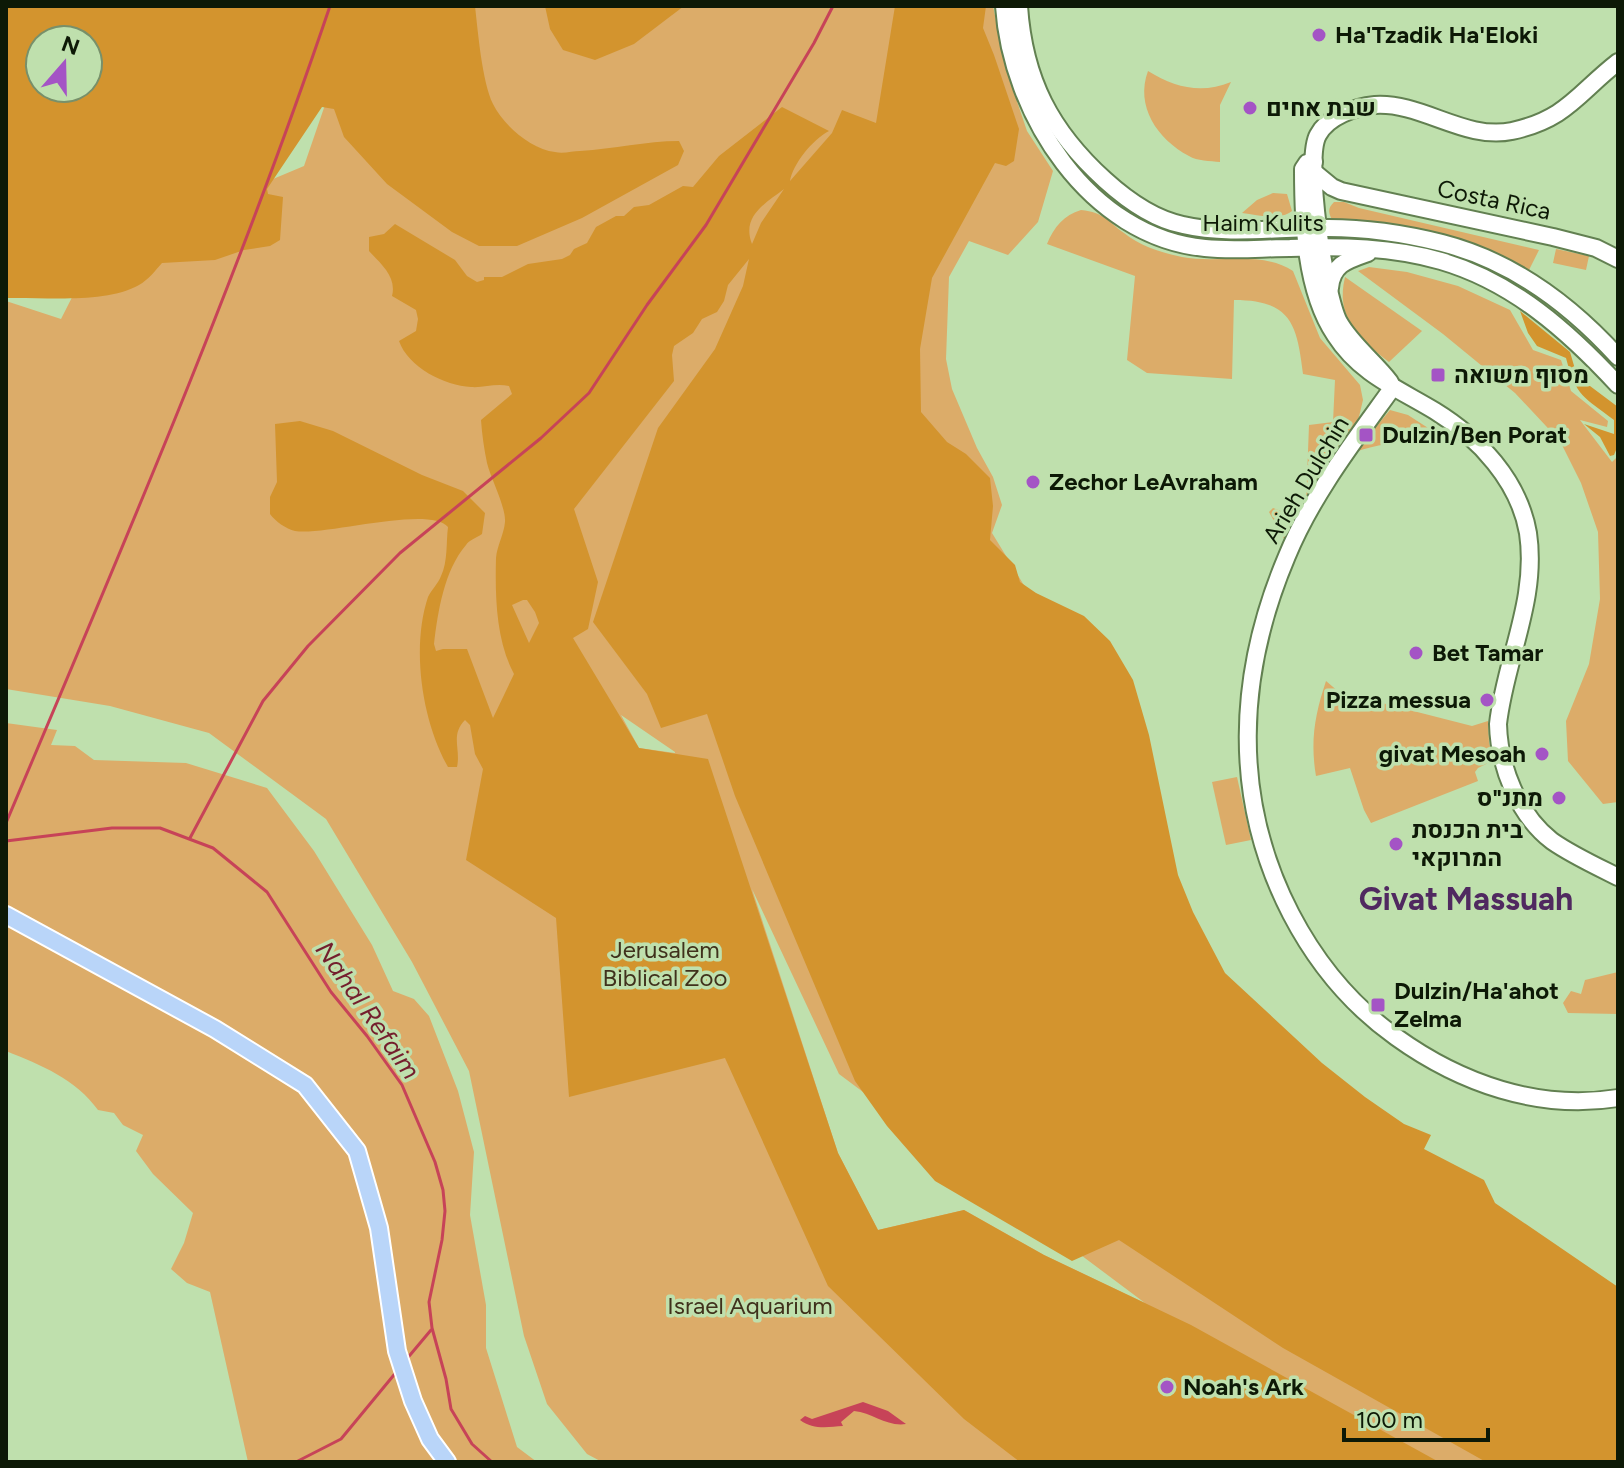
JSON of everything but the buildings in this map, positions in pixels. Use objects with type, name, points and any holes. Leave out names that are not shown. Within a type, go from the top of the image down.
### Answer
[{"type":"main road","points":[[6,915],[215,1029],[305,1085],[357,1151],[379,1228],[397,1351],[413,1401],[430,1439],[447,1462]]},
{"type":"street","name":"Haim Kulits","points":[[1004,6],[1012,62],[1032,114],[1058,156],[1080,182],[1112,210],[1147,231],[1192,246],[1223,250],[1314,247],[1377,250],[1439,261],[1498,284],[1524,300],[1574,338],[1618,385]]},
{"type":"street","name":"Haim Kulits","points":[[1019,6],[1027,58],[1057,128],[1070,147],[1124,196],[1151,214],[1181,225],[1247,230],[1358,230],[1419,238],[1489,259],[1554,298],[1587,325],[1618,357]]},
{"type":"street","points":[[1618,62],[1568,108],[1546,120],[1508,132],[1472,130],[1388,106],[1348,111],[1320,132],[1314,146],[1311,169],[1316,288],[1329,326],[1369,374],[1436,411],[1476,443],[1502,471],[1516,496],[1527,531],[1530,570],[1524,616],[1500,709],[1499,736],[1502,759],[1515,792],[1535,825],[1565,849],[1618,877]]},
{"type":"street","points":[[1311,169],[1317,209]]},
{"type":"street","name":"Costa Rica","points":[[1311,169],[1332,187],[1352,193],[1572,242],[1618,259]]},
{"type":"street","points":[[1312,228],[1317,209],[1328,194],[1352,193]]},
{"type":"street","points":[[1314,247],[1339,321],[1393,387]]},
{"type":"street","points":[[1330,299],[1331,277],[1335,269],[1351,259],[1377,250]]},
{"type":"street","points":[[1369,374],[1376,395],[1375,412]]},
{"type":"street","name":"Arieh Dulchin","points":[[1393,387],[1333,473],[1298,532],[1276,583],[1257,649],[1247,728],[1251,791],[1261,846],[1283,899],[1307,944],[1353,1001],[1386,1030],[1438,1064],[1491,1087],[1543,1098],[1586,1101],[1618,1098]]},
{"type":"green space","points":[[6,6],[475,6],[489,94],[504,120],[527,141],[561,153],[679,141],[684,151],[678,165],[582,218],[517,246],[479,246],[452,232],[387,184],[344,137],[334,109],[322,107],[267,189],[268,194],[283,197],[280,240],[270,246],[244,250],[215,260],[162,263],[139,285],[125,291],[74,298],[7,298]]},
{"type":"green space","points":[[359,6],[993,6],[1006,69],[1027,131],[1053,171],[1038,222],[1008,255],[969,241],[949,277],[946,359],[952,389],[993,477],[1002,505],[992,533],[1025,587],[1056,605],[1189,958],[1618,1462],[602,1462],[587,1454],[547,1404],[524,1336],[469,1071],[412,962],[326,819],[209,733],[110,706],[6,689],[6,301],[61,319],[94,254],[304,166]],"holes":[[[621,715],[675,752],[675,753],[639,748]],[[752,889],[839,1074],[1145,1303],[1044,1255],[964,1210],[878,1230],[838,1153]]]},
{"type":"green space","points":[[545,6],[684,6],[634,44],[595,60],[563,50],[550,29]]},
{"type":"green space","name":"Jerusalem Biblical Zoo","points":[[895,6],[986,6],[983,28],[1019,129],[1014,161],[1006,166],[995,163],[932,278],[920,349],[921,412],[947,442],[966,454],[990,478],[993,506],[990,540],[1015,565],[1020,582],[1084,616],[1110,641],[1133,680],[1149,735],[1178,875],[1193,912],[1225,973],[1322,1063],[1365,1097],[1404,1124],[1431,1135],[1424,1149],[1484,1180],[1495,1203],[1618,1287],[1618,1462],[1486,1462],[1283,1348],[1119,1240],[1072,1261],[935,1181],[887,1126],[855,1081],[735,796],[707,714],[661,728],[647,694],[593,622],[658,428],[715,349],[743,286],[749,259],[728,285],[717,312],[702,319],[693,333],[674,346],[674,381],[574,509],[598,582],[588,629],[573,638],[639,748],[708,759],[838,1153],[878,1230],[964,1210],[1044,1255],[1191,1325],[1439,1462],[1020,1462],[964,1419],[828,1286],[725,1058],[569,1097],[556,918],[466,860],[483,769],[475,754],[470,725],[465,720],[458,731],[457,767],[448,767],[426,706],[420,639],[428,597],[438,582],[446,558],[448,527],[437,521],[420,519],[310,531],[284,527],[270,514],[270,497],[277,482],[275,424],[300,421],[333,431],[422,475],[463,491],[485,513],[482,534],[467,543],[447,579],[434,644],[436,651],[467,649],[493,718],[514,674],[503,647],[497,603],[496,558],[505,516],[487,463],[481,420],[512,394],[509,386],[471,387],[450,383],[410,359],[399,341],[416,331],[416,310],[392,296],[390,277],[369,251],[369,237],[384,234],[395,224],[455,260],[467,276],[477,282],[484,280],[484,277],[502,277],[528,264],[562,259],[587,243],[596,227],[616,216],[624,216],[634,207],[649,205],[683,186],[693,187],[719,156],[782,107],[829,131],[804,153],[790,181],[832,133],[842,110],[876,123]],"holes":[[[784,189],[761,223],[752,244],[750,226],[757,211]],[[527,600],[539,623],[529,643],[512,605]]]},
{"type":"green space","points":[[1148,71],[1168,82],[1189,87],[1210,88],[1231,82],[1220,105],[1220,162],[1192,158],[1159,131],[1144,97]]},
{"type":"green space","points":[[1273,193],[1287,194],[1292,211],[1275,217],[1242,213],[1257,200]]},
{"type":"green space","points":[[1334,202],[1539,250],[1527,274],[1332,220],[1329,210]]},
{"type":"green space","points":[[1081,210],[1100,215],[1137,242],[1167,253],[1196,259],[1268,261],[1293,271],[1320,338],[1360,385],[1363,400],[1357,425],[1306,504],[1309,425],[1333,422],[1335,380],[1303,374],[1298,341],[1288,318],[1268,305],[1234,300],[1232,379],[1147,373],[1127,360],[1135,276],[1047,244],[1060,222]]},
{"type":"green space","points":[[1556,249],[1589,256],[1586,270],[1553,263]]},
{"type":"green space","points":[[1369,267],[1407,272],[1458,286],[1510,310],[1533,350],[1561,360],[1571,391],[1608,421],[1607,427],[1580,420],[1612,462],[1618,456],[1618,802],[1603,804],[1568,761],[1566,721],[1589,664],[1600,599],[1598,532],[1581,483],[1560,441],[1515,393],[1443,334],[1358,271]]},
{"type":"green space","points":[[1345,277],[1422,331],[1389,362],[1368,345],[1352,326],[1343,304]]},
{"type":"green space","points":[[1520,311],[1570,352],[1582,380],[1618,407],[1618,445],[1614,455],[1610,456],[1600,437],[1584,424],[1614,434],[1614,420],[1582,395],[1566,358],[1537,346],[1528,333]]},
{"type":"green space","points":[[1390,410],[1408,415],[1456,446],[1406,442],[1355,452]]},
{"type":"green space","points":[[1273,508],[1300,518],[1287,544],[1269,512]]},
{"type":"green space","points":[[1326,681],[1353,704],[1382,703],[1472,726],[1488,721],[1494,760],[1478,768],[1475,772],[1478,781],[1371,823],[1350,768],[1316,776],[1313,751],[1315,728]]},
{"type":"green space","points":[[6,723],[57,730],[51,745],[75,746],[94,760],[186,763],[267,788],[314,851],[372,945],[393,991],[414,999],[429,1016],[458,1091],[474,1152],[470,1215],[486,1305],[486,1348],[517,1447],[537,1462],[248,1462],[210,1292],[187,1283],[171,1269],[184,1243],[193,1213],[153,1174],[136,1151],[143,1135],[123,1125],[114,1113],[98,1110],[79,1090],[57,1074],[6,1051]]},
{"type":"green space","points":[[1237,777],[1251,840],[1226,845],[1212,782]]},
{"type":"green space","points":[[1618,972],[1618,1014],[1568,1013],[1563,1003],[1571,991],[1581,994],[1585,980]]},
{"type":"shaded area","points":[[863,1402],[888,1411],[906,1424],[893,1424],[854,1411],[841,1422],[843,1426],[815,1427],[800,1420],[805,1416],[812,1419]]},
{"type":"waterway","points":[[6,823],[216,315],[330,6]]},
{"type":"waterway","points":[[190,838],[263,701],[308,646],[400,553],[541,438],[589,393],[647,305],[706,225],[833,6]]},
{"type":"waterway","name":"Nahal Refaim","points":[[6,841],[112,828],[160,828],[213,848],[267,892],[331,992],[402,1085],[435,1162],[445,1211],[429,1302],[432,1328],[451,1409],[472,1444],[492,1462]]},
{"type":"waterway","points":[[405,1361],[431,1330]]},
{"type":"waterway","points":[[296,1462],[341,1439],[398,1370]]},
{"type":"place","name":"Ha'Tzadik Ha'Eloki","points":[[1319,35]]},
{"type":"place","name":"שבת אחים","points":[[1250,108]]},
{"type":"place","name":"מסוף משואה","points":[[1438,375]]},
{"type":"place","name":"Dulzin/Ben Porat","points":[[1366,435]]},
{"type":"place","name":"Zechor LeAvraham","points":[[1033,482]]},
{"type":"place","name":"Bet Tamar","points":[[1416,653]]},
{"type":"place","name":"Pizza messua","points":[[1487,700]]},
{"type":"place","name":"givat Mesoah","points":[[1542,754]]},
{"type":"place","name":"מתנ\"ס","points":[[1559,798]]},
{"type":"place","name":"בית הכנסת המרוקאי","points":[[1396,844]]},
{"type":"place","name":"Dulzin/Ha'ahot Zelma","points":[[1378,1005]]},
{"type":"place","name":"Noah's Ark","points":[[1167,1387]]},
{"type":"district","name":"Givat Massuah","points":[[1466,899]]},
{"type":"park label","name":"Israel Aquarium","points":[[750,1306]]}]
